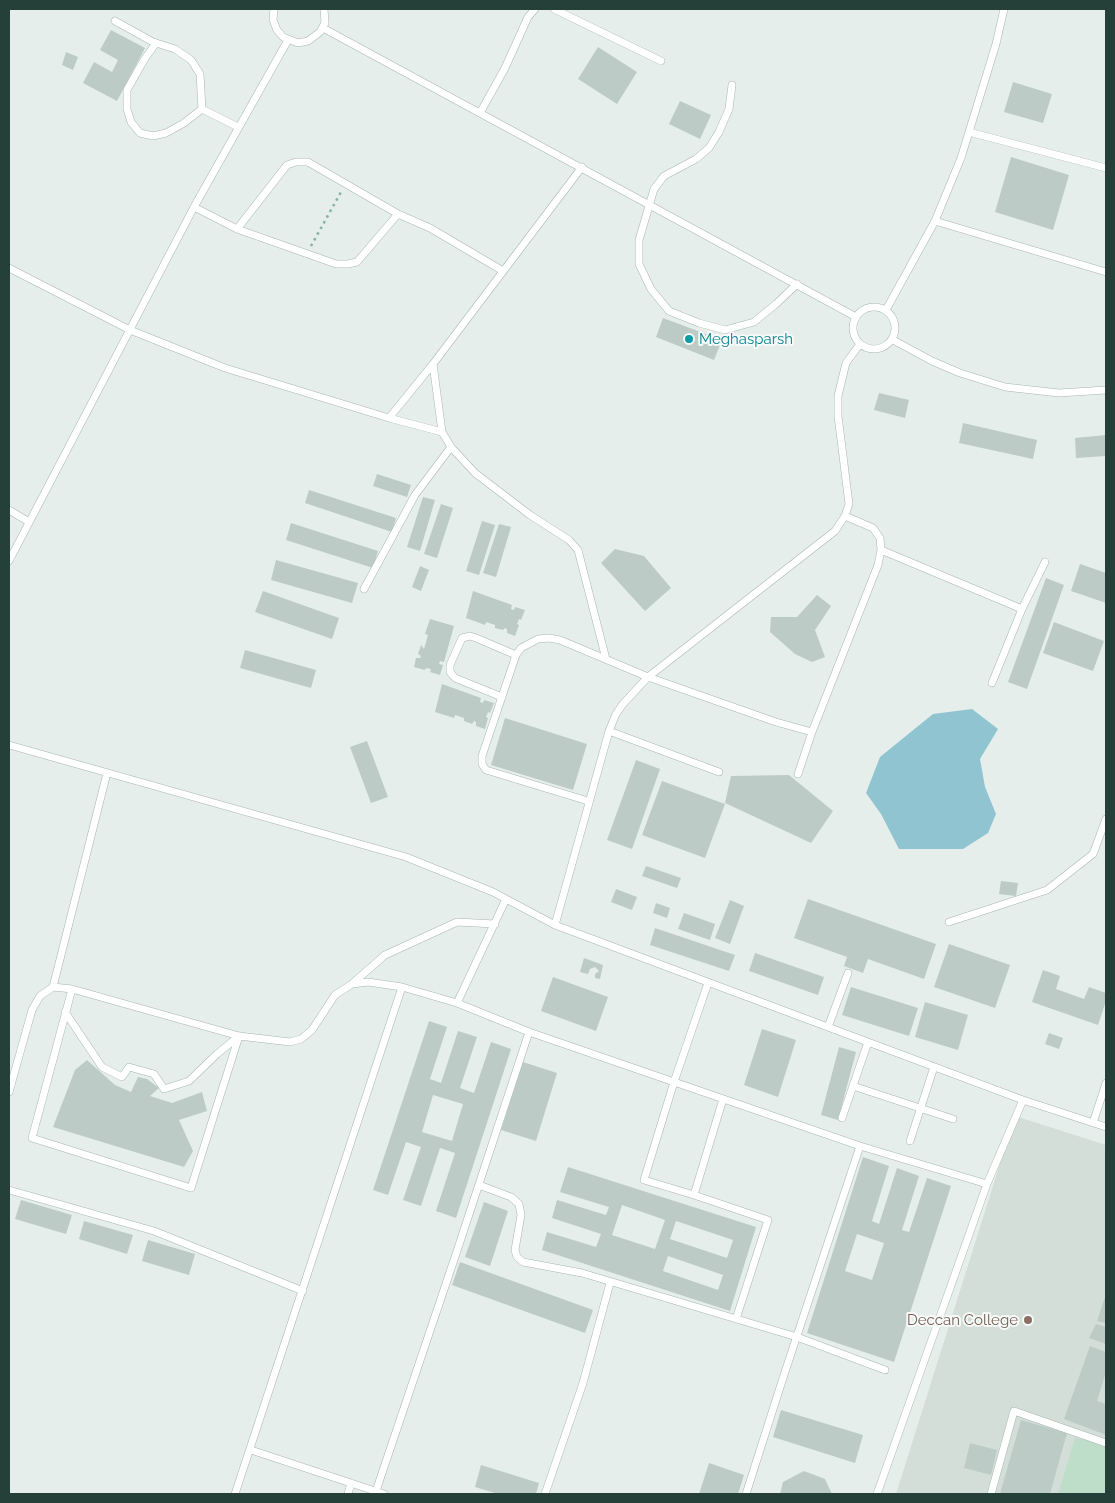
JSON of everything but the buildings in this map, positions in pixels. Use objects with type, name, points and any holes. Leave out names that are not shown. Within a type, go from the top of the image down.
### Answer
[{"type":"lane","points":[[274,9],[274,25],[280,34],[288,40],[298,43],[308,41],[317,36],[323,28],[326,18],[324,9]]},
{"type":"lane","points":[[480,113],[505,68],[528,17],[535,9]]},
{"type":"lane","points":[[554,9],[661,61]]},
{"type":"lane","points":[[886,310],[935,221],[961,158],[996,44],[1004,9]]},
{"type":"lane","points":[[115,21],[156,43],[175,49],[191,60],[200,74],[202,109]]},
{"type":"lane","points":[[323,28],[856,317]]},
{"type":"lane","points":[[9,561],[194,207],[288,40]]},
{"type":"lane","points":[[156,43],[144,60],[128,90],[127,109],[131,122],[140,133],[153,136],[172,129],[202,109]]},
{"type":"lane","points":[[732,85],[729,108],[719,132],[709,148],[696,159],[664,176],[654,189],[639,240],[639,264],[651,289],[669,312],[725,330],[754,322],[796,284]]},
{"type":"lane","points":[[202,109],[238,127]]},
{"type":"lane","points":[[969,132],[1106,168]]},
{"type":"lane","points":[[237,229],[287,165],[296,162],[308,162],[398,214],[430,228],[504,270]]},
{"type":"lane","points":[[389,418],[433,364],[582,167]]},
{"type":"lane","points":[[194,207],[237,229],[336,264],[357,262],[398,214]]},
{"type":"lane","points":[[935,221],[1106,272]]},
{"type":"lane","points":[[9,268],[130,330],[225,368],[389,418],[442,432]]},
{"type":"lane","points":[[869,307],[878,307],[886,310],[892,316],[895,323],[896,332],[893,340],[887,346],[879,349],[871,349],[860,344],[855,337],[853,329],[856,317],[869,307]]},
{"type":"lane","points":[[893,340],[960,374],[1005,386],[1059,393],[1106,390]]},
{"type":"lane","points":[[555,925],[608,731],[623,704],[648,677],[834,531],[845,516],[849,504],[838,416],[838,396],[846,362],[860,344]]},
{"type":"lane","points":[[433,364],[442,432],[451,447],[474,473],[530,515],[569,540],[578,550],[606,659]]},
{"type":"lane","points":[[364,589],[416,494],[451,447]]},
{"type":"lane","points":[[9,510],[29,522]]},
{"type":"lane","points":[[798,774],[812,732],[878,565],[881,550],[880,538],[873,528],[845,516]]},
{"type":"lane","points":[[881,550],[1022,609]]},
{"type":"lane","points":[[992,683],[1022,609],[1045,562]]},
{"type":"lane","points":[[502,697],[456,678],[450,672],[450,665],[462,638],[470,636],[516,655]]},
{"type":"lane","points":[[588,801],[486,770],[482,764],[482,756],[516,655],[528,644],[538,639],[560,640],[648,677],[776,722],[812,732]]},
{"type":"lane","points":[[608,731],[719,772]]},
{"type":"lane","points":[[9,745],[406,857],[494,892],[555,925],[1023,1100],[1106,1127]]},
{"type":"lane","points":[[53,987],[107,773]]},
{"type":"lane","points":[[949,922],[1047,890],[1094,854],[1106,819]]},
{"type":"lane","points":[[457,1003],[506,899]]},
{"type":"lane","points":[[9,1092],[32,1010],[40,996],[53,987],[72,989],[239,1036],[290,1042],[301,1039],[312,1030],[335,995],[352,984],[385,955],[457,922],[494,924]]},
{"type":"lane","points":[[828,1027],[848,973]]},
{"type":"lane","points":[[352,984],[368,982],[402,987],[457,1003],[529,1032],[860,1146],[987,1184]]},
{"type":"lane","points":[[708,983],[674,1082],[644,1180],[768,1220],[736,1319]]},
{"type":"lane","points":[[235,1494],[402,987]]},
{"type":"lane","points":[[72,989],[32,1138],[191,1188],[239,1036]]},
{"type":"lane","points":[[65,1012],[102,1067],[122,1077],[129,1066],[154,1074],[164,1089],[189,1081],[239,1036]]},
{"type":"lane","points":[[251,1450],[380,1493],[529,1032]]},
{"type":"lane","points":[[842,1118],[868,1042]]},
{"type":"lane","points":[[910,1141],[934,1067]]},
{"type":"lane","points":[[1094,1123],[1106,1084]]},
{"type":"lane","points":[[853,1086],[953,1119]]},
{"type":"lane","points":[[694,1195],[723,1099]]},
{"type":"lane","points":[[877,1494],[987,1184],[1023,1100]]},
{"type":"lane","points":[[746,1494],[860,1146]]},
{"type":"lane","points":[[479,1185],[511,1197],[519,1204],[522,1215],[514,1250],[517,1257],[523,1262],[582,1273],[610,1283],[797,1337],[884,1370]]},
{"type":"lane","points":[[9,1190],[154,1232],[302,1290]]},
{"type":"lane","points":[[545,1494],[583,1383],[610,1283]]},
{"type":"lane","points":[[991,1494],[1014,1411],[1106,1443]]},
{"type":"lane","points":[[348,1494],[351,1483]]},
{"type":"path","points":[[307,253],[345,184]]},
{"type":"shaded area","name":"Deccan College","points":[[1015,1116],[1106,1145],[1106,1494],[896,1494]]},
{"type":"green space","points":[[1075,1438],[1106,1444],[1106,1494],[1058,1494]]},
{"type":"water","points":[[972,709],[998,729],[980,759],[985,787],[996,814],[988,833],[963,849],[899,849],[881,814],[866,793],[880,757],[933,714]]},
{"type":"place","name":"Meghasparsh","points":[[689,339]]},
{"type":"place","name":"Deccan College","points":[[1028,1320]]}]
